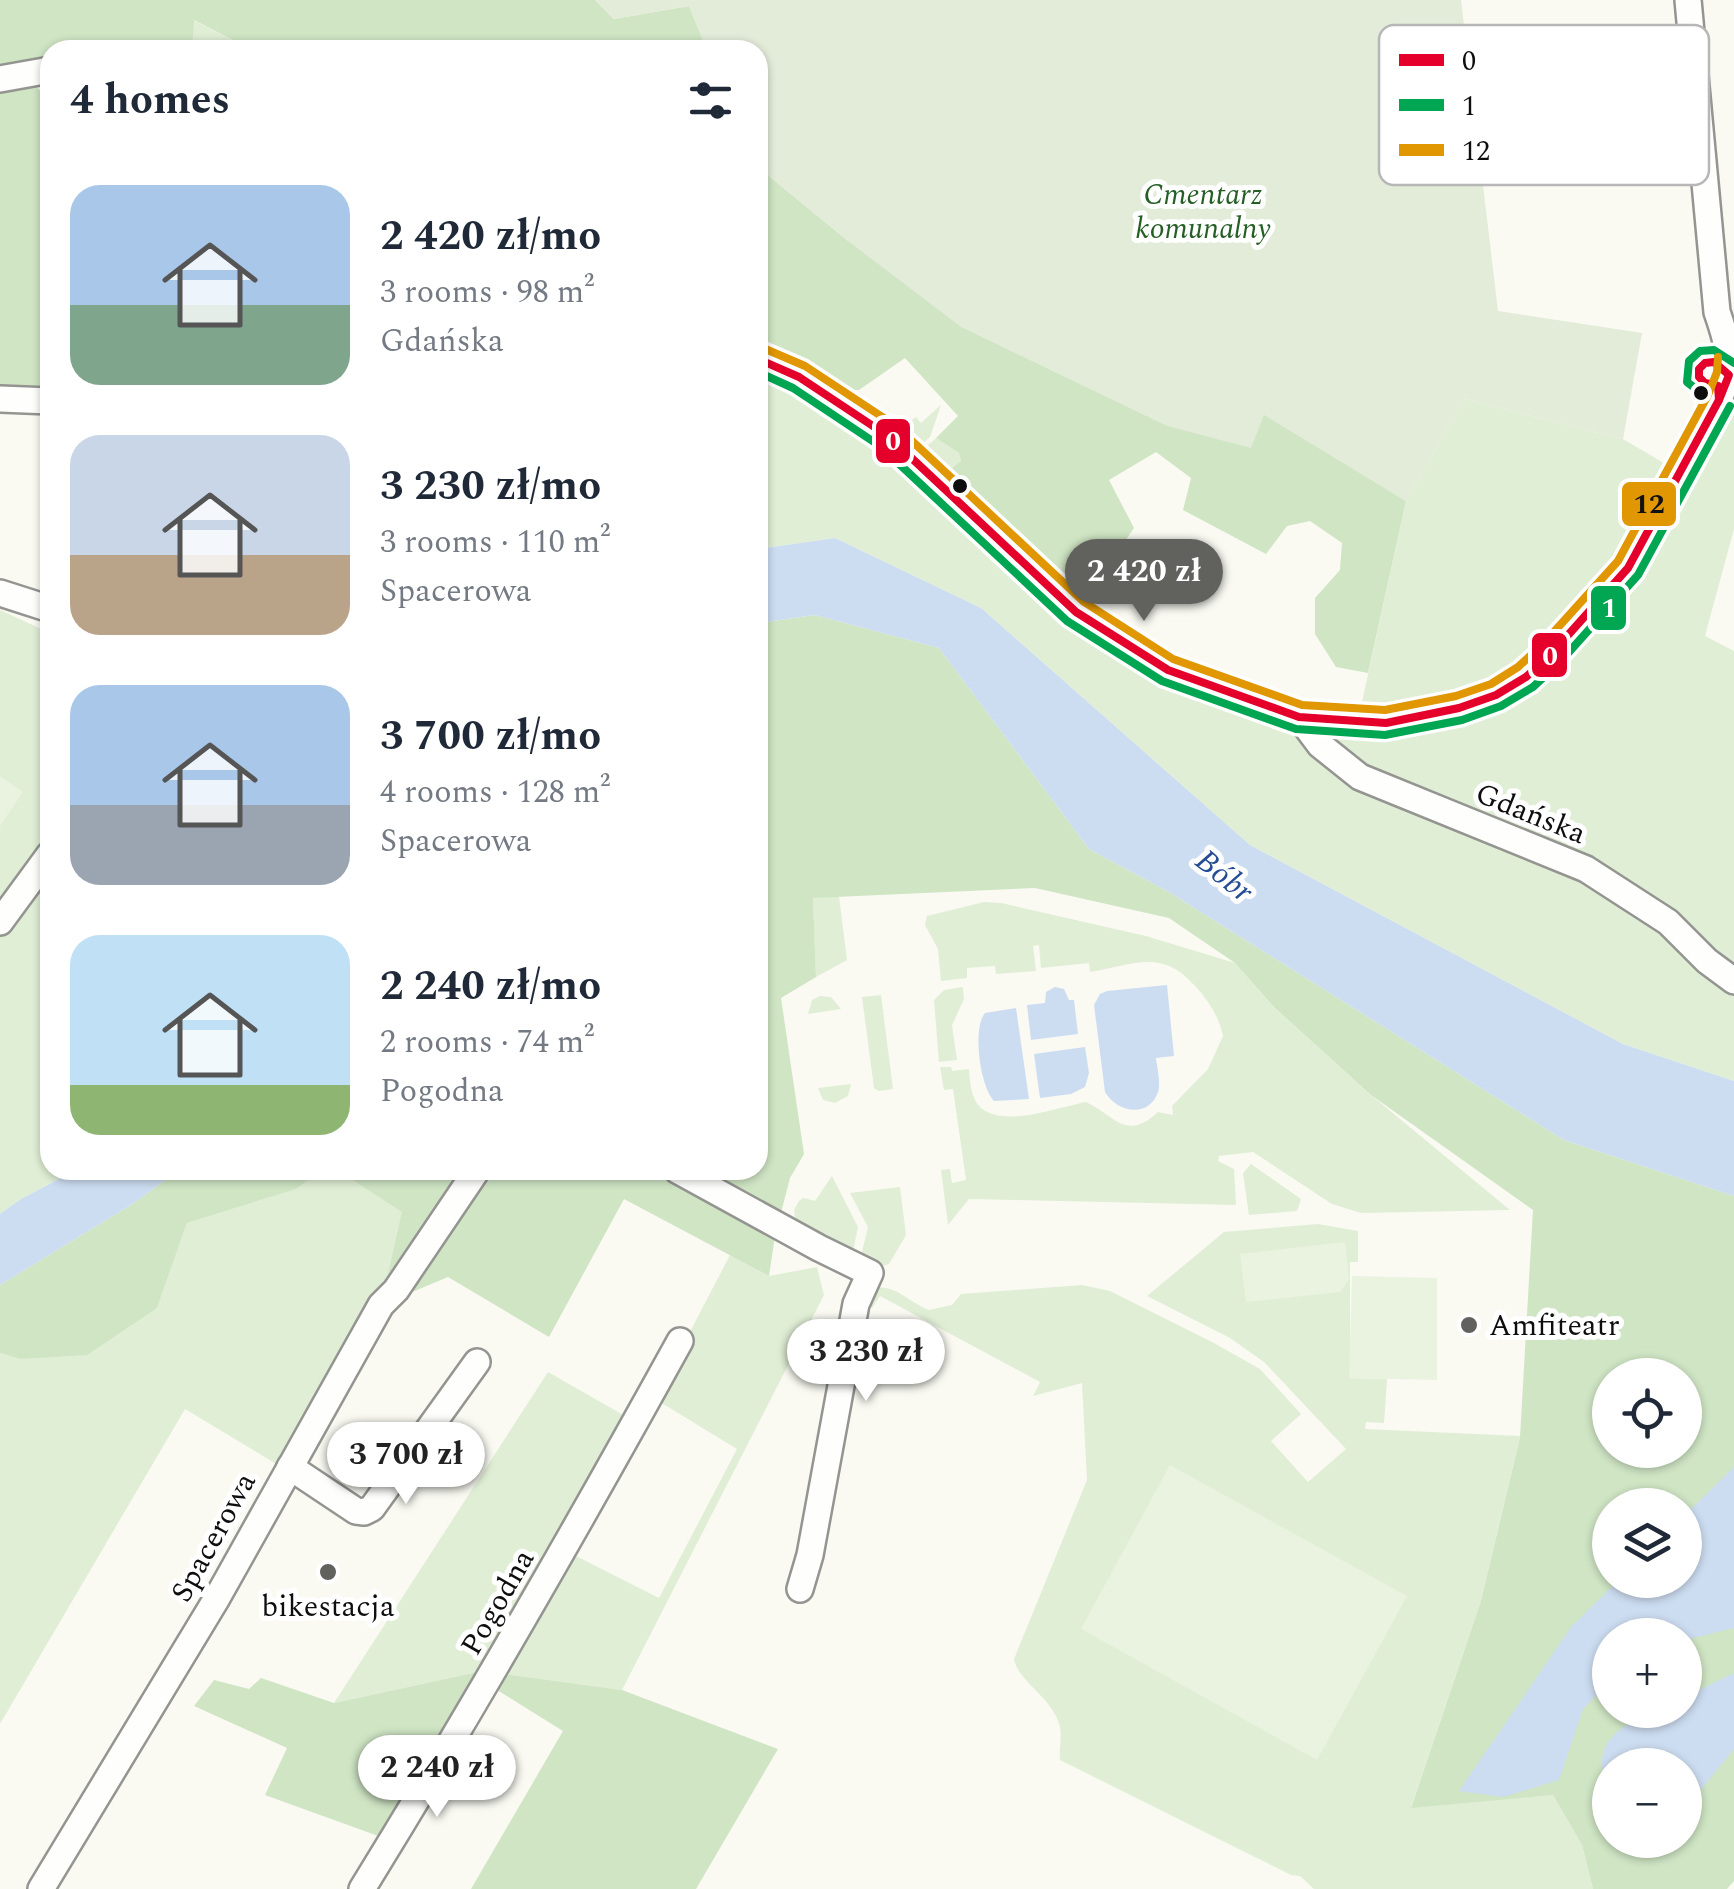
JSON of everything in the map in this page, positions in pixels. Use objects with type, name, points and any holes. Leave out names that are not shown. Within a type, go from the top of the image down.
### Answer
[{"type":"street","name":"Gdańska","points":[[1688,0],[1690,25]]},
{"type":"street","points":[[0,79],[40,72]]},
{"type":"street","name":"Gdańska","points":[[768,363],[799,377],[888,436],[1054,592],[1112,637],[1168,670],[1299,717],[1386,723],[1422,717],[1496,695],[1526,678],[1603,599],[1628,568],[1719,400],[1731,364],[1717,312],[1705,185]]},
{"type":"street","points":[[0,398],[40,401]]},
{"type":"street","points":[[0,594],[40,606]]},
{"type":"street","name":"Gdańska","points":[[1299,717],[1320,745],[1360,776],[1586,870],[1668,922],[1706,961],[1734,980]]},
{"type":"street","points":[[0,922],[40,868]]},
{"type":"street","name":"Spacerowa","points":[[41,1889],[217,1598],[381,1305],[396,1290],[471,1180]]},
{"type":"street","points":[[695,1180],[870,1272],[856,1304],[810,1555],[800,1589]]},
{"type":"street","name":"Pogodna","points":[[362,1889],[534,1603],[680,1342]]},
{"type":"street","points":[[290,1466],[356,1511],[372,1508],[477,1362]]},
{"type":"green space","points":[[0,0],[595,0],[614,19],[689,6],[703,40],[233,40],[194,20],[193,40],[40,40],[40,72],[25,75],[40,91],[40,401],[0,399]]},
{"type":"green space","name":"Cmentarz komunalny","points":[[595,0],[1461,0],[1464,25],[1379,25],[1379,185],[1483,185],[1498,311],[1642,333],[1623,439],[1465,399],[1406,501],[1264,415],[1251,448],[1167,426],[961,327],[768,175],[768,40],[703,40],[689,6],[614,19]]},
{"type":"green space","points":[[193,20],[232,40],[192,40]]},
{"type":"green space","points":[[768,175],[848,241],[1264,414],[1406,501],[1368,673],[1336,667],[1315,634],[1315,598],[1340,570],[1342,543],[1310,521],[1287,526],[1266,554],[1183,510],[1191,478],[1156,452],[1109,480],[1134,528],[1085,599],[1015,539],[953,476],[951,469],[961,461],[959,453],[936,438],[958,416],[905,358],[859,390],[821,390],[768,364]]},
{"type":"green space","points":[[768,366],[889,453],[1021,587],[1104,648],[1168,670],[1358,720],[1406,501],[1465,399],[1623,439],[1674,469],[1734,376],[1734,529],[1705,636],[1734,651],[1734,1081],[1623,1044],[1250,845],[981,608],[835,538],[768,548]]},
{"type":"green space","points":[[941,405],[930,437],[920,446],[900,428],[916,417],[921,423]]},
{"type":"green space","points":[[936,438],[959,453],[961,461],[953,476],[924,449]]},
{"type":"green space","points":[[0,610],[40,628],[40,849],[0,903]]},
{"type":"green space","points":[[815,615],[939,648],[1089,849],[1169,892],[1564,1140],[1734,1196],[1734,1881],[1727,1889],[1593,1889],[1582,1845],[1553,1795],[1411,1808],[1481,1601],[1520,1437],[1533,1210],[1371,1095],[1274,1007],[1235,963],[1169,918],[1035,888],[813,898],[816,977],[781,998],[804,1154],[790,1178],[769,1276],[624,1199],[549,1337],[448,1277],[381,1305],[402,1212],[352,1180],[768,1180],[768,622]]},
{"type":"green space","points":[[0,776],[23,792],[0,826]]},
{"type":"green space","points":[[40,868],[40,1180],[57,1180],[0,1214],[0,922]]},
{"type":"green space","points":[[839,896],[847,960],[816,977],[813,898]]},
{"type":"green space","points":[[984,902],[1146,936],[1235,963],[1274,1007],[1371,1095],[1510,1210],[1361,1213],[1332,1204],[1253,1152],[1219,1156],[1218,1161],[1234,1169],[1236,1205],[969,1199],[948,1225],[941,1170],[950,1169],[952,1183],[966,1180],[953,1089],[944,1090],[940,1067],[951,1067],[952,1071],[969,1069],[975,1100],[992,1114],[1018,1116],[1086,1102],[1120,1123],[1137,1125],[1158,1112],[1173,1115],[1172,1106],[1208,1069],[1223,1036],[1213,1010],[1197,988],[1160,963],[1136,963],[1090,972],[1089,963],[1041,968],[1039,945],[1033,946],[1036,971],[996,974],[995,966],[967,968],[967,978],[941,981],[938,949],[925,925],[927,916]]},
{"type":"green space","points":[[963,987],[964,999],[952,1025],[957,1060],[939,1062],[934,1000],[944,990]]},
{"type":"green space","points":[[881,995],[893,1089],[879,1091],[874,1088],[862,997]]},
{"type":"green space","points":[[831,997],[841,1009],[808,1014],[812,1000]]},
{"type":"green space","points":[[851,1084],[848,1096],[835,1103],[823,1100],[818,1088]]},
{"type":"green space","points":[[1251,1164],[1301,1199],[1297,1211],[1249,1215],[1243,1173]]},
{"type":"green space","points":[[832,1176],[858,1227],[852,1256],[796,1227],[794,1210],[799,1201],[815,1201]]},
{"type":"green space","points":[[165,1180],[308,1180],[296,1189],[187,1223],[157,1308],[87,1355],[20,1359],[0,1353],[0,1285]]},
{"type":"green space","points":[[308,1180],[353,1180],[403,1212],[381,1305],[283,1468],[185,1409],[0,1724],[0,1353],[20,1359],[157,1308],[187,1223],[295,1189]]},
{"type":"green space","points":[[900,1187],[906,1235],[889,1264],[879,1267],[860,1260],[868,1227],[850,1193]]},
{"type":"green space","points":[[1318,1224],[1358,1231],[1358,1262],[1350,1262],[1350,1378],[1387,1379],[1384,1423],[1366,1422],[1365,1429],[1520,1436],[1481,1601],[1411,1807],[1553,1795],[1582,1845],[1593,1889],[1314,1889],[1300,1876],[1291,1875],[1060,1760],[1061,1731],[1056,1716],[1022,1675],[1014,1659],[1087,1480],[1082,1383],[1033,1396],[1040,1382],[880,1296],[872,1308],[868,1306],[872,1289],[880,1288],[929,1310],[952,1305],[961,1294],[1082,1285],[1110,1291],[1260,1369],[1301,1414],[1271,1441],[1308,1482],[1346,1449],[1264,1362],[1230,1338],[1147,1296],[1224,1232]]},
{"type":"green space","points":[[1345,1242],[1349,1279],[1340,1292],[1246,1302],[1240,1254]]},
{"type":"green space","points":[[730,1255],[769,1276],[817,1267],[824,1295],[622,1690],[482,1671],[334,1703],[548,1372],[625,1416],[558,1547],[659,1598],[737,1449],[655,1399]]},
{"type":"green space","points":[[1352,1276],[1437,1278],[1437,1380],[1349,1378]]},
{"type":"green space","points":[[1170,1465],[1407,1596],[1317,1760],[1081,1629]]},
{"type":"green space","points":[[482,1671],[622,1690],[778,1749],[696,1889],[471,1889],[563,1731],[481,1680],[381,1837],[265,1795],[287,1748],[194,1706],[214,1680],[249,1689],[261,1678],[334,1703]]},
{"type":"water","name":"Bóbr","points":[[835,538],[981,608],[1250,845],[1623,1044],[1734,1081],[1734,1196],[1564,1140],[1169,892],[1089,849],[939,648],[815,615],[768,622],[768,548]]},
{"type":"water","points":[[1167,985],[1174,1056],[1156,1058],[1159,1084],[1154,1101],[1140,1109],[1124,1108],[1105,1092],[1094,1005],[1100,994],[1107,991]]},
{"type":"water","points":[[1055,987],[1064,989],[1069,1000],[1074,1000],[1078,1034],[1031,1040],[1027,1005],[1045,1003],[1046,992]]},
{"type":"water","points":[[1016,1008],[1029,1099],[994,1101],[979,1057],[981,1021],[985,1013]]},
{"type":"water","points":[[1085,1047],[1089,1073],[1085,1087],[1071,1094],[1040,1098],[1034,1054]]},
{"type":"water","points":[[57,1180],[165,1180],[0,1285],[0,1214]]},
{"type":"water","points":[[1734,1467],[1734,1628],[1702,1636],[1702,1618],[1592,1618],[1592,1700],[1583,1709],[1559,1780],[1503,1797],[1459,1791],[1572,1626],[1601,1598],[1702,1598],[1702,1498]]},
{"type":"water","points":[[1734,1673],[1734,1749],[1702,1788],[1702,1748],[1606,1748],[1623,1728],[1702,1728],[1702,1689]]},
{"type":"transit line","name":"12","points":[[768,350],[805,366],[896,426],[1084,602],[1173,659],[1302,705],[1385,710],[1456,696],[1491,684],[1543,644],[1618,561],[1708,395],[1718,357]]},
{"type":"transit line","name":"1","points":[[1706,397],[1687,382],[1689,361],[1700,351],[1714,350],[1734,363]]},
{"type":"transit line","name":"0","points":[[1714,362],[1729,375],[1719,400],[1718,386],[1699,377],[1699,369],[1714,362]]},
{"type":"transit line","name":"0","points":[[768,363],[799,377],[888,436],[1076,612],[1168,670],[1299,717],[1386,723],[1459,708],[1496,695],[1526,677],[1552,653],[1628,568],[1719,400]]},
{"type":"transit line","name":"1","points":[[768,377],[793,388],[880,446],[1067,621],[1162,681],[1296,729],[1385,735],[1462,720],[1501,706],[1533,687],[1560,662],[1638,575],[1730,406]]},
{"type":"place","name":"Amfiteatr","points":[[1469,1325]]},
{"type":"place","name":"bikestacja","points":[[328,1572]]}]
